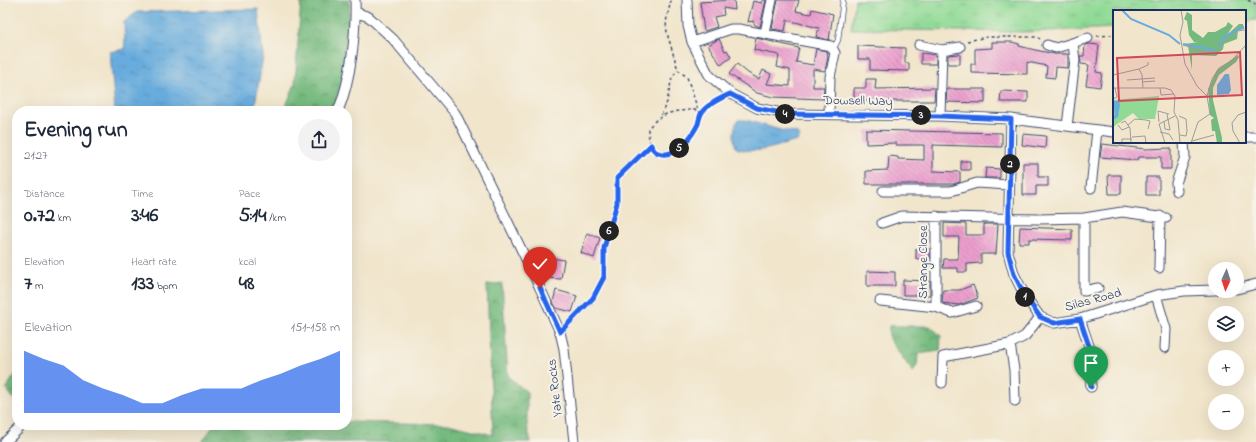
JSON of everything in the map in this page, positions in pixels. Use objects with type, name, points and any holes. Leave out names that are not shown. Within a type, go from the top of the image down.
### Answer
[{"type":"street","points":[[339,106],[347,79],[355,12],[355,0]]},
{"type":"street","name":"Dowsell Way","points":[[687,0],[688,26],[692,42],[701,63],[709,75],[730,94],[757,108],[786,114],[940,116],[1011,119],[1113,132]]},
{"type":"street","points":[[765,33],[772,0]]},
{"type":"street","name":"Yate Rocks","points":[[355,12],[369,18],[393,39],[455,113],[560,332],[564,349],[574,442]]},
{"type":"street","points":[[692,42],[731,30],[765,33],[831,46],[834,48],[835,53],[830,77],[829,114]]},
{"type":"street","points":[[1048,45],[1056,48],[1073,44],[1088,38]]},
{"type":"street","points":[[1067,126],[1075,60],[1073,44]]},
{"type":"street","points":[[919,45],[942,50],[960,47]]},
{"type":"street","points":[[940,116],[942,50]]},
{"type":"street","points":[[942,382],[942,357],[1010,344],[1025,336],[1040,317],[1025,296],[1014,274],[1008,252],[1007,218],[1011,119]]},
{"type":"street","points":[[1091,188],[1097,130]]},
{"type":"street","points":[[1177,191],[1176,182],[1185,157],[1184,143]]},
{"type":"street","points":[[883,191],[951,191],[977,183],[1009,185]]},
{"type":"street","name":"Strange Close","points":[[882,223],[902,216],[1039,219],[1084,218],[1122,212],[1163,217],[1159,268]]},
{"type":"street","name":"Strange Close","points":[[936,216],[936,307]]},
{"type":"street","points":[[1084,218],[1084,291],[1098,288]]},
{"type":"street","points":[[1244,287],[1256,284]]},
{"type":"street","name":"Silas Road","points":[[1040,317],[1054,323],[1080,319],[1156,296],[1184,291],[1208,290]]},
{"type":"street","points":[[1156,296],[1166,329],[1165,348]]},
{"type":"street","name":"Strange Close","points":[[880,301],[936,307],[952,313],[976,306]]},
{"type":"street","points":[[1080,319],[1090,349],[1091,387]]},
{"type":"street","points":[[1010,344],[1014,370],[1015,401]]},
{"type":"street","points":[[5,442],[18,430]]},
{"type":"lane","points":[[834,48],[838,40],[843,0]]},
{"type":"lane","points":[[560,332],[593,298]]},
{"type":"path","points":[[671,0],[668,8],[666,28],[678,70],[687,77],[698,110]]},
{"type":"path","points":[[1248,0],[1256,6]]},
{"type":"path","points":[[1088,38],[1090,36],[1113,35]]},
{"type":"path","points":[[960,47],[963,43],[973,38],[987,37],[1037,37],[1045,41],[1048,45]]},
{"type":"path","points":[[660,117],[667,102],[672,77],[678,70]]},
{"type":"path","points":[[701,112],[698,110],[683,110],[665,113],[648,129],[649,140],[653,150],[658,153],[667,154],[675,151],[694,133],[701,112],[719,99],[730,94]]},
{"type":"path","points":[[593,298],[604,277],[604,248],[617,203],[617,178],[651,145]]},
{"type":"green space","points":[[301,0],[350,0],[343,79],[334,106],[286,106],[295,84]]},
{"type":"green space","points":[[855,0],[1256,0],[1256,20],[1246,21],[1246,10],[1113,10],[1113,28],[1025,32],[851,29]]},
{"type":"green space","points":[[502,283],[508,377],[527,392],[527,426],[531,442],[202,442],[210,430],[352,430],[352,422],[448,424],[493,435],[487,285]]},
{"type":"green space","points":[[889,326],[930,326],[941,336],[940,351],[918,354],[917,365],[913,372],[889,339]]},
{"type":"green space","points":[[12,379],[12,397],[6,388]]},
{"type":"water","points":[[258,9],[263,56],[255,106],[115,106],[110,52],[125,49],[124,22],[137,12]]},
{"type":"water","points":[[738,120],[746,120],[780,130],[797,133],[800,137],[797,141],[766,149],[751,151],[736,148],[734,134],[735,126]]},
{"type":"building","points":[[734,0],[735,10],[723,8],[724,15],[714,17],[717,27],[704,31],[700,2]]},
{"type":"building","points":[[762,0],[766,0],[760,27],[755,25],[753,21],[748,22],[753,1],[762,3]]},
{"type":"building","points":[[778,0],[799,0],[796,11],[811,14],[812,9],[833,14],[829,40],[816,37],[819,28],[787,20],[785,31],[772,29]]},
{"type":"building","points":[[756,38],[799,48],[796,62],[813,65],[816,49],[827,51],[828,57],[825,71],[813,69],[813,87],[824,87],[823,99],[773,97],[757,93],[729,74],[737,64],[748,73],[759,79],[763,70],[771,74],[767,84],[790,86],[790,70],[777,67],[779,55],[754,50]]},
{"type":"building","points":[[719,39],[725,51],[727,50],[731,57],[721,65],[708,45]]},
{"type":"building","points":[[992,42],[1012,42],[1019,44],[1019,46],[1035,50],[1055,54],[1068,54],[1068,68],[1056,67],[1055,78],[1046,77],[1047,66],[1027,62],[1027,74],[971,73],[971,64],[975,64],[975,49],[992,48]]},
{"type":"building","points":[[1085,45],[1099,45],[1096,72],[1102,73],[1100,87],[1086,85],[1089,65],[1081,64],[1080,56],[1084,56]]},
{"type":"building","points":[[858,46],[905,48],[905,63],[909,63],[909,71],[870,70],[870,59],[858,59]]},
{"type":"building","points":[[921,53],[936,55],[936,64],[921,64]]},
{"type":"building","points":[[960,54],[960,64],[948,64],[948,55]]},
{"type":"building","points":[[866,79],[876,79],[875,89],[935,88],[934,101],[854,101],[854,88],[866,88]]},
{"type":"building","points":[[947,89],[985,89],[985,103],[946,102]]},
{"type":"building","points":[[1001,91],[1028,92],[1028,102],[1000,102]]},
{"type":"building","points":[[866,130],[1002,133],[1002,147],[933,145],[933,171],[960,172],[960,182],[954,184],[866,184],[866,171],[888,170],[889,156],[898,157],[898,159],[924,160],[924,145],[896,145],[896,143],[866,144]]},
{"type":"building","points":[[1023,134],[1046,136],[1045,148],[1022,145]]},
{"type":"building","points":[[1102,144],[1146,149],[1171,148],[1171,169],[1161,169],[1161,157],[1138,157],[1137,160],[1100,157]]},
{"type":"building","points":[[961,161],[970,161],[970,170],[961,170]]},
{"type":"building","points":[[1023,163],[1038,163],[1038,177],[1048,177],[1048,186],[1036,186],[1036,195],[1023,195]]},
{"type":"building","points":[[986,168],[1000,169],[1000,178],[985,178]]},
{"type":"building","points":[[1108,175],[1121,175],[1121,194],[1109,194]]},
{"type":"building","points":[[1146,177],[1159,177],[1159,195],[1146,195]]},
{"type":"building","points":[[944,223],[966,224],[966,235],[984,235],[984,224],[998,224],[996,254],[981,254],[981,263],[967,264],[967,272],[958,272],[958,268],[943,268],[944,259],[958,259],[959,237],[944,237]]},
{"type":"building","points":[[1020,227],[1072,229],[1072,240],[1029,239],[1029,243],[1019,243]]},
{"type":"building","points":[[587,233],[600,238],[594,258],[581,253]]},
{"type":"building","points":[[916,249],[930,249],[930,258],[916,259]]},
{"type":"building","points":[[531,255],[564,260],[561,279],[542,278]]},
{"type":"building","points":[[867,271],[895,272],[895,286],[867,286]]},
{"type":"building","points":[[903,280],[930,281],[930,295],[903,295]]},
{"type":"building","points":[[973,285],[978,298],[959,305],[942,303],[943,290],[960,290]]},
{"type":"building","points":[[556,290],[577,296],[572,312],[556,308],[553,302]]},
{"type":"route","points":[[540,288],[560,332],[593,298],[604,277],[604,248],[617,203],[617,178],[651,145],[653,150],[658,153],[667,154],[675,151],[694,133],[700,119],[701,112],[719,99],[730,94],[757,108],[786,114],[940,116],[1011,119],[1007,218],[1008,252],[1014,274],[1025,296],[1040,317],[1054,323],[1080,319],[1090,349],[1091,387]]}]
